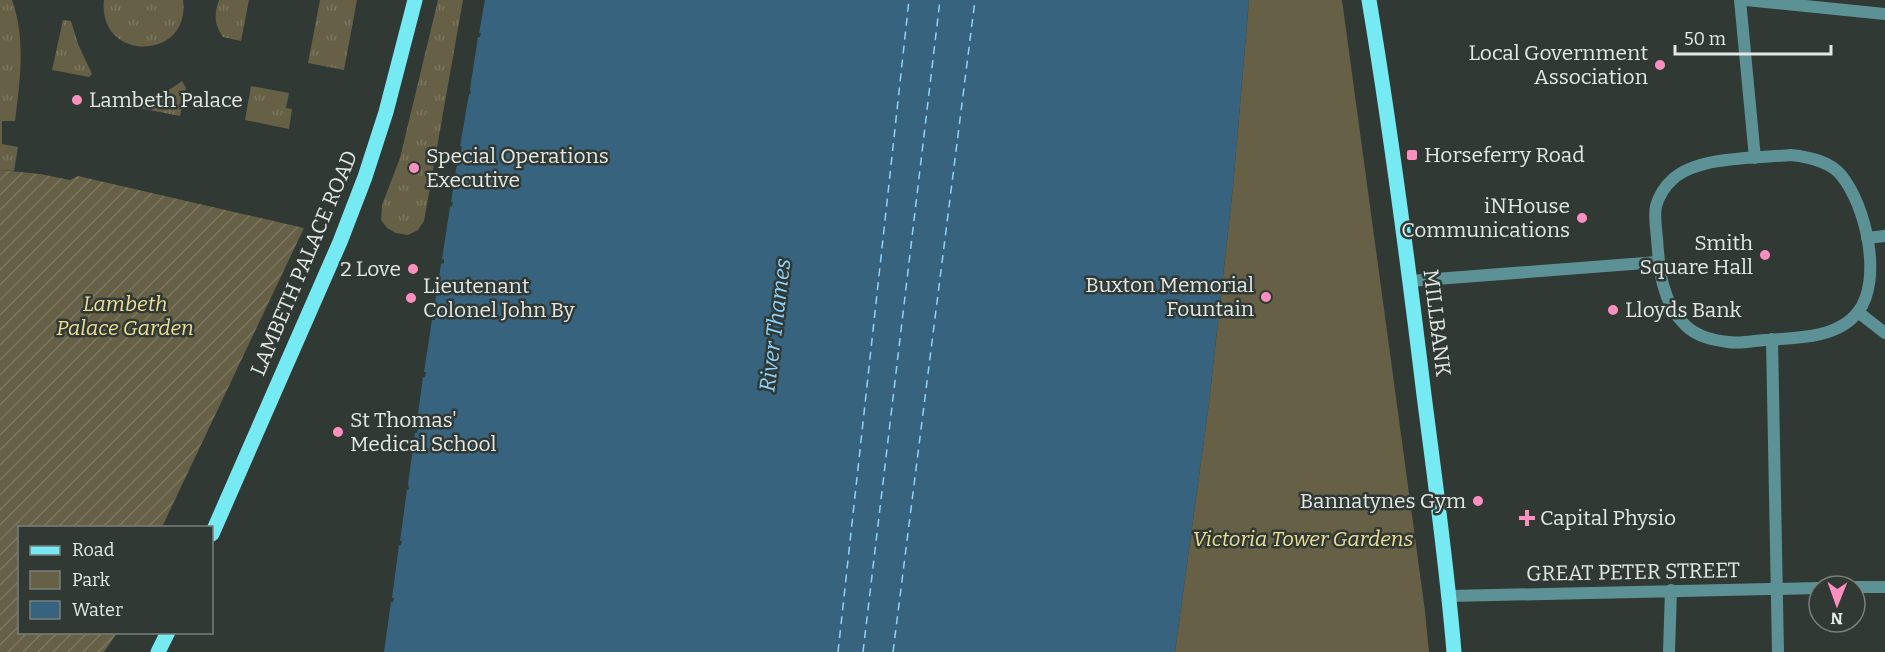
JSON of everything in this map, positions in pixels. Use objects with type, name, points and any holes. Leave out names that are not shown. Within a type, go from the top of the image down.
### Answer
[{"type":"main road","name":"LAMBETH PALACE ROAD","points":[[213,532],[340,242],[365,177],[386,112],[415,0]]},
{"type":"main road","name":"MILLBANK","points":[[1369,0],[1378,49],[1410,281],[1454,652]]},
{"type":"main road","points":[[158,652],[167,634]]},
{"type":"street","points":[[1740,0],[1755,158]]},
{"type":"street","points":[[1746,0],[1885,14]]},
{"type":"street","points":[[1798,156],[1818,160],[1841,175],[1864,221],[1870,283],[1858,312],[1849,321],[1808,337],[1732,343],[1696,334],[1687,327],[1668,301],[1658,262],[1656,208],[1659,198],[1669,183],[1684,171],[1701,165],[1755,158],[1798,156]]},
{"type":"street","points":[[1867,238],[1885,236]]},
{"type":"street","points":[[1410,281],[1658,262]]},
{"type":"street","points":[[1858,312],[1885,333]]},
{"type":"street","points":[[1772,339],[1778,652]]},
{"type":"street","points":[[1867,587],[1885,587]]},
{"type":"street","name":"GREAT PETER STREET","points":[[1449,596],[1807,588]]},
{"type":"street","points":[[1669,652],[1671,590]]},
{"type":"green space","points":[[0,0],[12,0],[19,30],[20,75],[15,121],[2,121],[2,144],[18,147],[14,171],[0,170]]},
{"type":"green space","points":[[104,0],[183,0],[182,20],[173,35],[160,44],[144,46],[128,44],[115,35],[106,20]]},
{"type":"green space","points":[[219,0],[249,0],[241,41],[223,37],[220,32],[216,19]]},
{"type":"green space","points":[[320,0],[357,0],[344,70],[308,63]]},
{"type":"green space","points":[[438,0],[463,0],[424,221],[418,230],[408,235],[396,233],[387,228],[381,220],[382,205],[400,158]]},
{"type":"green space","name":"Victoria Tower Gardens","points":[[1249,0],[1342,0],[1429,652],[1175,652],[1209,403],[1233,187]]},
{"type":"green space","points":[[63,20],[71,21],[78,44],[92,74],[89,77],[52,70]]},
{"type":"green space","points":[[182,81],[186,88],[180,116],[139,108],[144,103],[144,99],[172,88]]},
{"type":"green space","points":[[251,86],[289,93],[286,108],[292,109],[289,129],[245,120]]},
{"type":"green space","name":"Lambeth Palace Garden","points":[[0,170],[70,180],[78,176],[304,228],[162,526],[18,526],[18,634],[116,634],[104,652],[0,652]]},
{"type":"water","name":"River Thames","points":[[485,0],[1249,0],[1233,187],[1209,403],[1175,652],[384,652],[391,602],[394,598],[392,598],[399,545],[402,541],[400,541],[415,433],[418,429],[416,428],[423,377],[426,372],[424,372],[432,320],[435,320],[433,315],[441,264],[444,263],[442,259],[450,207],[453,202],[451,202],[459,151],[462,146],[460,146],[469,94],[471,94]]},
{"type":"ferry route","points":[[838,652],[909,0]]},
{"type":"ferry route","points":[[863,652],[940,0]]},
{"type":"ferry route","points":[[893,652],[975,0]]},
{"type":"place","name":"Local Government Association","points":[[1660,65]]},
{"type":"place","name":"Lambeth Palace","points":[[77,100]]},
{"type":"place","name":"Horseferry Road","points":[[1412,155]]},
{"type":"place","name":"Special Operations Executive","points":[[414,168]]},
{"type":"place","name":"iNHouse Communications","points":[[1582,218]]},
{"type":"place","name":"Smith Square Hall","points":[[1765,255]]},
{"type":"place","name":"2 Love","points":[[413,269]]},
{"type":"place","name":"Buxton Memorial Fountain","points":[[1266,297]]},
{"type":"place","name":"Lieutenant Colonel John By","points":[[411,298]]},
{"type":"place","name":"Lloyds Bank","points":[[1613,310]]},
{"type":"place","name":"St Thomas' Medical School","points":[[338,432]]},
{"type":"place","name":"Bannatynes Gym","points":[[1478,501]]},
{"type":"place","name":"Capital Physio","points":[[1527,518]]}]
